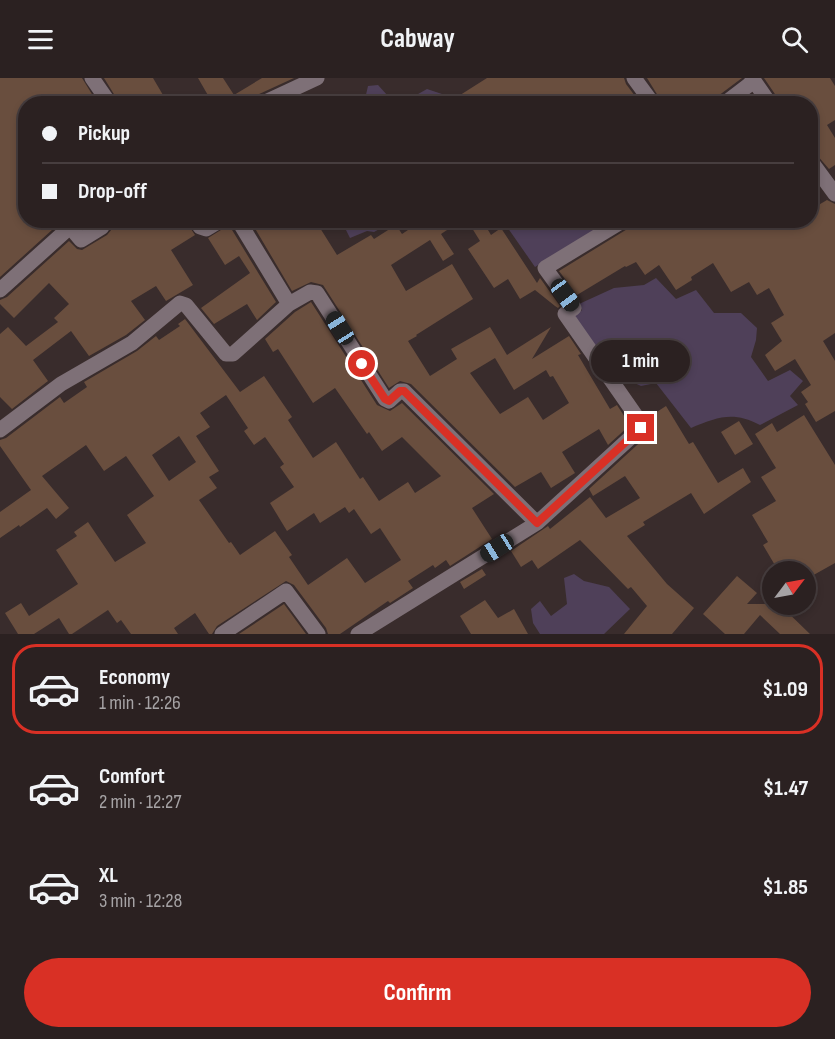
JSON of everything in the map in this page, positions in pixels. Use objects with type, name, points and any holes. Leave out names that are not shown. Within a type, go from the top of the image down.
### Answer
[{"type":"street","points":[[92,78],[104,96]]},
{"type":"street","points":[[278,96],[317,78]]},
{"type":"street","points":[[634,78],[647,96]]},
{"type":"street","points":[[733,96],[753,79],[765,96]]},
{"type":"street","points":[[818,171],[835,194]]},
{"type":"street","points":[[0,290],[69,228]]},
{"type":"street","points":[[71,228],[80,240],[83,240],[101,228]]},
{"type":"street","points":[[243,228],[289,304]]},
{"type":"street","points":[[358,634],[537,523],[641,428],[641,423],[565,314],[574,308],[545,268],[611,228]]},
{"type":"street","points":[[0,430],[61,384],[132,343],[180,303],[186,304],[229,355],[233,354],[289,304],[310,292],[317,293],[385,399],[389,401],[400,391],[404,391],[537,523]]},
{"type":"street","points":[[222,634],[286,591],[318,634]]},
{"type":"shaded area","points":[[378,85],[388,96],[366,96],[368,86]]},
{"type":"shaded area","points":[[427,89],[448,96],[415,96]]},
{"type":"shaded area","points":[[345,228],[381,228],[374,232],[367,231],[350,238]]},
{"type":"shaded area","points":[[508,228],[598,228],[590,234],[535,267]]},
{"type":"shaded area","points":[[656,278],[676,299],[696,290],[714,313],[741,313],[757,328],[751,357],[768,381],[790,370],[803,381],[790,396],[798,405],[760,425],[742,418],[726,417],[691,428],[656,383],[641,386],[626,379],[619,382],[574,316],[582,310],[579,304],[614,288],[644,285]]},
{"type":"shaded area","points":[[574,574],[584,581],[609,587],[630,609],[604,634],[540,634],[533,623],[531,609],[540,601],[551,616],[567,604],[564,578]]},
{"type":"building","points":[[0,78],[82,78],[93,96],[18,96],[18,228],[54,228],[0,277]]},
{"type":"building","points":[[104,78],[153,78],[163,95],[162,96],[115,96]]},
{"type":"building","points":[[198,78],[223,78],[234,95],[262,78],[294,78],[256,96],[208,96]]},
{"type":"building","points":[[487,78],[624,78],[635,96],[459,96]]},
{"type":"building","points":[[647,78],[742,78],[718,96],[658,96]]},
{"type":"building","points":[[764,78],[830,78],[835,86],[835,120],[827,125],[835,138],[835,165],[829,169],[818,156],[818,96],[791,96],[790,94],[776,96]]},
{"type":"building","points":[[827,200],[835,204],[835,333],[823,341],[835,361],[835,411],[816,422],[801,392],[811,385],[795,359],[775,371],[765,355],[782,341],[771,323],[784,315],[769,288],[757,295],[749,282],[731,292],[713,263],[676,290],[659,265],[645,275],[636,262],[625,266],[577,295],[559,271],[629,228],[818,228],[818,205]]},
{"type":"building","points":[[190,228],[195,235],[171,250],[193,285],[166,301],[156,286],[131,301],[145,320],[126,335],[89,356],[71,331],[33,360],[48,381],[12,409],[0,397],[0,334],[8,327],[26,346],[58,322],[54,318],[69,304],[49,283],[14,318],[0,304],[0,300],[7,297],[69,241],[77,249],[82,250],[107,235],[112,229]]},
{"type":"building","points":[[224,228],[231,228],[276,302],[257,320],[247,304],[214,324],[201,308],[250,273],[239,256],[225,265],[208,238]]},
{"type":"building","points":[[255,228],[320,228],[337,255],[371,235],[374,239],[391,228],[398,228],[402,234],[411,228],[450,228],[441,234],[454,254],[443,261],[430,240],[391,265],[406,291],[452,264],[473,299],[408,341],[430,376],[457,359],[451,349],[490,327],[507,355],[551,327],[532,359],[569,336],[610,409],[617,405],[630,425],[608,445],[599,429],[562,452],[575,473],[551,488],[541,472],[515,487],[411,384],[400,381],[389,388],[323,285],[311,282],[292,291]],"holes":[[[495,358],[514,390],[546,370],[550,377],[553,376],[569,403],[543,420],[528,397],[500,414],[470,373]]]},
{"type":"building","points":[[472,228],[487,228],[491,235],[501,228],[537,283],[540,278],[560,306],[558,308],[535,290],[520,299],[508,279],[494,288],[468,249],[480,241]]},
{"type":"building","points":[[311,302],[377,405],[390,411],[402,403],[494,494],[472,508],[492,539],[450,566],[446,560],[435,568],[433,565],[408,581],[413,588],[390,603],[388,601],[340,634],[328,634],[294,585],[286,581],[217,626],[212,634],[209,634],[195,613],[174,628],[178,634],[131,634],[121,620],[117,623],[108,610],[72,634],[69,634],[59,618],[34,634],[18,634],[5,613],[21,603],[29,616],[78,584],[56,550],[77,536],[74,532],[88,522],[115,562],[146,543],[127,515],[154,496],[126,456],[104,471],[86,445],[42,476],[69,508],[56,519],[47,508],[0,538],[0,512],[31,490],[0,446],[0,440],[6,438],[60,397],[64,403],[87,387],[84,382],[137,351],[156,336],[159,340],[180,326],[178,324],[185,319],[240,392],[264,376],[292,417],[288,420],[313,458],[336,442],[360,479],[363,477],[379,501],[408,482],[415,493],[441,476],[402,437],[382,451],[369,432],[367,434],[335,388],[313,403],[278,349],[273,352],[265,339],[295,312]],"holes":[[[226,395],[248,428],[244,431],[254,445],[265,437],[284,464],[280,467],[294,487],[270,503],[287,531],[314,513],[320,523],[345,507],[349,513],[354,509],[371,534],[380,528],[401,560],[365,583],[347,558],[308,585],[289,557],[292,555],[275,531],[240,555],[199,500],[217,488],[209,477],[219,471],[196,436],[210,427],[200,413]],[[179,436],[196,462],[169,481],[152,455]]]},
{"type":"building","points":[[666,406],[689,444],[693,442],[718,483],[743,468],[751,482],[704,514],[691,493],[643,522],[645,525],[627,536],[667,584],[694,608],[672,634],[624,634],[647,606],[631,587],[628,589],[580,540],[538,569],[532,560],[521,567],[511,551],[548,526],[550,529],[590,497],[606,518],[640,498],[625,476],[593,496],[589,489],[648,435],[651,428],[649,417]]},
{"type":"building","points":[[804,415],[835,465],[835,563],[816,574],[816,561],[772,561],[763,545],[768,542],[752,515],[776,501],[761,477],[776,468],[755,434],[772,423],[777,432]]},
{"type":"building","points":[[739,421],[753,444],[735,455],[721,432]]},
{"type":"building","points":[[482,569],[486,575],[464,589],[460,582]]},
{"type":"building","points":[[737,576],[757,593],[747,604],[762,604],[762,615],[790,615],[810,634],[780,634],[760,615],[744,634],[725,634],[703,614]]},
{"type":"building","points":[[485,600],[498,618],[514,609],[528,634],[471,634],[460,616]]},
{"type":"building","points":[[284,604],[306,634],[239,634]]},
{"type":"route","points":[[362,364],[385,399],[389,401],[400,391],[404,391],[537,523],[641,428]]}]
